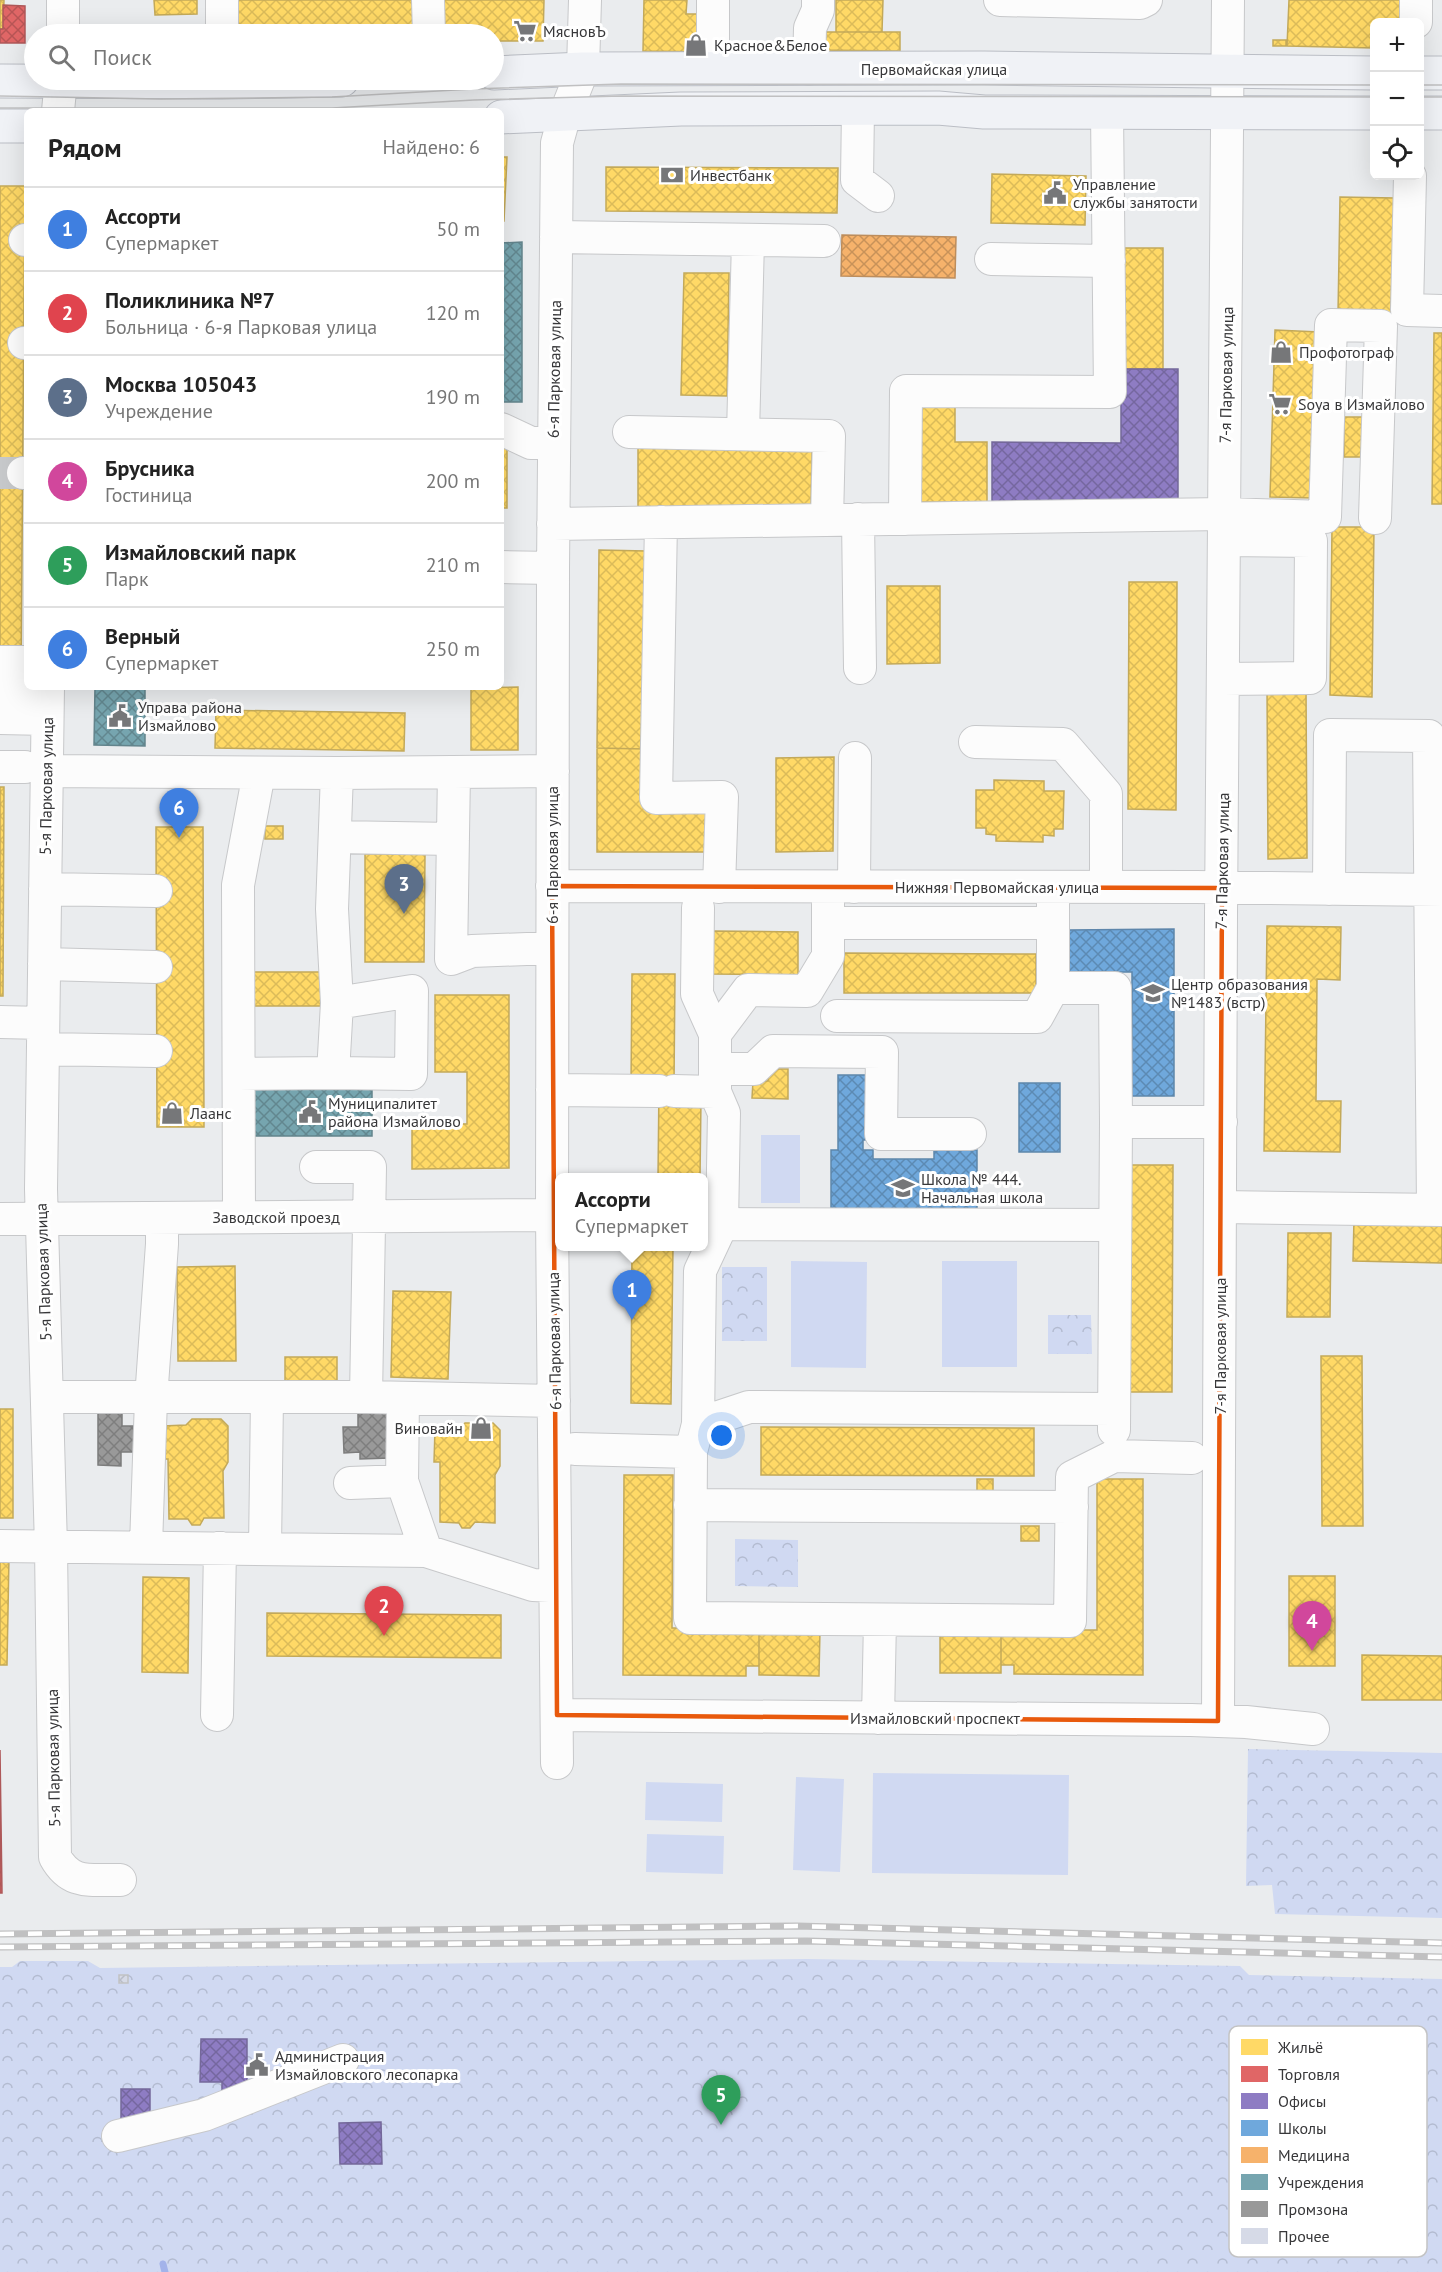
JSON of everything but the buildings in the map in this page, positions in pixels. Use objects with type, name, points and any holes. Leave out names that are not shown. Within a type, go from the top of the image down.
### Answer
[{"type":"main road","name":"Первомайская улица","points":[[504,73],[583,69],[1076,68],[1370,72]]},
{"type":"main road","points":[[1424,73],[1442,73]]},
{"type":"main road","points":[[0,81],[24,85]]},
{"type":"main road","points":[[60,91],[76,90]]},
{"type":"main road","points":[[504,117],[681,109],[858,108],[1370,113]]},
{"type":"main road","points":[[1424,113],[1442,113]]},
{"type":"main road","points":[[0,126],[24,126]]},
{"type":"street","points":[[63,0],[63,24]]},
{"type":"street","points":[[222,0],[222,24]]},
{"type":"street","points":[[428,0],[429,24]]},
{"type":"street","name":"6-я Парковая улица","points":[[557,1763],[552,886],[557,143],[565,114],[583,69],[585,0]]},
{"type":"street","points":[[712,69],[713,0]]},
{"type":"street","points":[[809,69],[810,28],[818,10],[819,0]]},
{"type":"street","points":[[1000,0],[1140,3],[1146,0]]},
{"type":"street","name":"7-я Парковая улица","points":[[1218,1721],[1228,0]]},
{"type":"street","points":[[1416,0],[1416,18]]},
{"type":"street","points":[[858,108],[857,180],[878,196]]},
{"type":"street","points":[[905,519],[906,391],[1110,392],[1107,112]]},
{"type":"street","points":[[1410,180],[1407,310],[1442,311]]},
{"type":"street","points":[[556,237],[824,241]]},
{"type":"street","points":[[743,434],[748,240]]},
{"type":"street","points":[[991,258],[1109,261]]},
{"type":"street","points":[[553,524],[905,519],[1224,527],[1325,518],[1325,509],[1330,325],[1381,326],[1375,514],[1325,509]]},
{"type":"street","points":[[504,430],[531,443],[554,443]]},
{"type":"street","points":[[629,432],[829,436],[860,668]]},
{"type":"street","points":[[661,522],[656,798],[722,797],[697,994],[715,1034],[715,1080],[724,1113],[713,1224],[708,1242]]},
{"type":"street","points":[[1223,680],[1310,678],[1311,553],[1311,541],[1224,527]]},
{"type":"street","points":[[504,567],[553,568]]},
{"type":"street","points":[[0,662],[24,662]]},
{"type":"street","points":[[0,689],[48,698]]},
{"type":"street","points":[[0,718],[48,698]]},
{"type":"street","name":"5-я Парковая улица","points":[[48,698],[24,768],[45,889],[41,1219],[51,1547],[54,1857],[120,1869]]},
{"type":"street","points":[[1221,1207],[1437,1210],[1436,890],[1429,736],[1330,735],[1329,889]]},
{"type":"street","points":[[975,742],[1063,744],[1106,794],[1106,887]]},
{"type":"street","points":[[715,1034],[748,990],[807,991],[828,956],[828,923],[841,887],[855,758]]},
{"type":"street","points":[[24,768],[259,773],[553,771]]},
{"type":"street","points":[[451,958],[454,772]]},
{"type":"street","points":[[239,1217],[238,885],[259,773]]},
{"type":"street","points":[[333,1073],[337,1003],[332,909],[337,773]]},
{"type":"street","points":[[336,837],[453,838]]},
{"type":"street","name":"Нижняя Первомайская улица","points":[[552,886],[709,897],[841,887],[1436,890]]},
{"type":"street","points":[[837,1016],[1037,1017],[1053,988],[1053,887]]},
{"type":"street","points":[[45,889],[156,891]]},
{"type":"street","points":[[828,923],[1053,923]]},
{"type":"street","points":[[337,1003],[412,991],[451,958],[472,951],[552,948]]},
{"type":"street","points":[[44,964],[156,967]]},
{"type":"street","points":[[1053,988],[1115,988],[1114,1456]]},
{"type":"street","points":[[239,1074],[411,1074],[412,991]]},
{"type":"street","points":[[0,1022],[43,1036],[156,1051]]},
{"type":"street","points":[[552,1090],[666,1091],[754,1070],[773,1052],[882,1052],[881,1134],[970,1134]]},
{"type":"street","points":[[1116,1122],[1221,1122]]},
{"type":"street","points":[[316,1167],[370,1167],[366,1397]]},
{"type":"street","name":"Заводской проезд","points":[[0,1219],[370,1217],[555,1220]]},
{"type":"street","points":[[146,1546],[151,1398],[162,1218]]},
{"type":"street","points":[[713,1224],[1115,1225]]},
{"type":"street","points":[[706,1251],[700,1271],[695,1438],[690,1505],[690,1618],[1070,1621],[1072,1477],[1114,1456],[1192,1458]]},
{"type":"street","points":[[47,1397],[106,1405],[151,1398],[366,1397],[554,1401]]},
{"type":"street","points":[[265,1549],[267,1397]]},
{"type":"street","points":[[404,1398],[402,1481],[426,1551]]},
{"type":"street","points":[[575,1449],[695,1438],[749,1407],[1114,1409]]},
{"type":"street","points":[[350,1482],[402,1481]]},
{"type":"street","points":[[690,1505],[1072,1507]]},
{"type":"street","points":[[0,1546],[426,1551],[533,1585],[555,1586]]},
{"type":"street","points":[[217,1715],[220,1548]]},
{"type":"street","points":[[878,1718],[880,1620]]},
{"type":"street","name":"Измайловский проспект","points":[[557,1715],[1218,1721],[1313,1729]]},
{"type":"street","points":[[118,2136],[204,2115],[343,2060]]},
{"type":"highlighted area","points":[[552,886],[1222,888],[1218,1721],[557,1715]]},
{"type":"green space","points":[[761,1135],[800,1135],[800,1203],[761,1203]]},
{"type":"green space","points":[[791,1261],[867,1262],[866,1368],[791,1367]]},
{"type":"green space","points":[[942,1261],[1017,1261],[1017,1367],[942,1367]]},
{"type":"green space","points":[[722,1267],[767,1267],[767,1341],[722,1341]]},
{"type":"green space","points":[[1048,1315],[1091,1315],[1092,1354],[1048,1354]]},
{"type":"green space","points":[[735,1539],[798,1540],[798,1587],[735,1586]]},
{"type":"green space","points":[[1248,1749],[1442,1753],[1442,1918],[1275,1914],[1272,1885],[1246,1886]]},
{"type":"green space","points":[[873,1773],[1069,1775],[1068,1875],[872,1873]]},
{"type":"green space","points":[[796,1777],[844,1779],[840,1872],[793,1870]]},
{"type":"green space","points":[[646,1782],[723,1784],[722,1822],[645,1820]]},
{"type":"green space","points":[[647,1834],[724,1836],[723,1874],[646,1872]]},
{"type":"green space","points":[[807,1959],[1240,1966],[1249,1975],[1442,1979],[1442,2272],[0,2272],[0,1967],[12,1967],[20,1961],[88,1961],[100,1968]]},
{"type":"waterway","points":[[163,2264],[165,2272]]},
{"type":"tunnel","points":[[0,473],[23,473]]},
{"type":"tram line","points":[[504,88],[621,84],[1370,85]]},
{"type":"tram line","points":[[1424,85],[1442,85]]},
{"type":"tram line","points":[[0,96],[160,99],[332,97],[455,90]]},
{"type":"tram line","points":[[0,108],[332,108],[474,100],[621,96],[1370,97]]},
{"type":"tram line","points":[[1424,97],[1442,97]]},
{"type":"railway","points":[[0,1934],[797,1926],[1442,1943]]},
{"type":"railway","points":[[0,1947],[807,1941],[1442,1957]]},
{"type":"place","name":"МясновЪ","points":[[525,31]]},
{"type":"place","name":"Красное&Белое","points":[[696,45]]},
{"type":"place","name":"Инвестбанк","points":[[672,175]]},
{"type":"place","name":"Управление cлужбы занятости","points":[[1055,193]]},
{"type":"place","name":"Профотограф","points":[[1281,352]]},
{"type":"place","name":"Soya в Измайлово","points":[[1280,404]]},
{"type":"place","name":"Управа района Измайлово","points":[[120,716]]},
{"type":"place","name":"Верный","points":[[179,838]]},
{"type":"place","name":"Москва 105043","points":[[404,914]]},
{"type":"place","name":"Центр образования №1483 (встр)","points":[[1153,993]]},
{"type":"place","name":"Муниципалитет района Измайлово","points":[[310,1112]]},
{"type":"place","name":"Лаанс","points":[[172,1113]]},
{"type":"place","name":"Школа № 444. Начальная школа","points":[[903,1188]]},
{"type":"place","name":"Ассорти","points":[[632,1320]]},
{"type":"place","name":"Виновайн","points":[[481,1428]]},
{"type":"place","name":"Поликлиника №7","points":[[384,1636]]},
{"type":"place","name":"Брусника","points":[[1312,1651]]},
{"type":"place","name":"Администрация Измайловского лесопарка","points":[[257,2065]]},
{"type":"place","name":"Измайловский парк","points":[[721,2125]]}]
